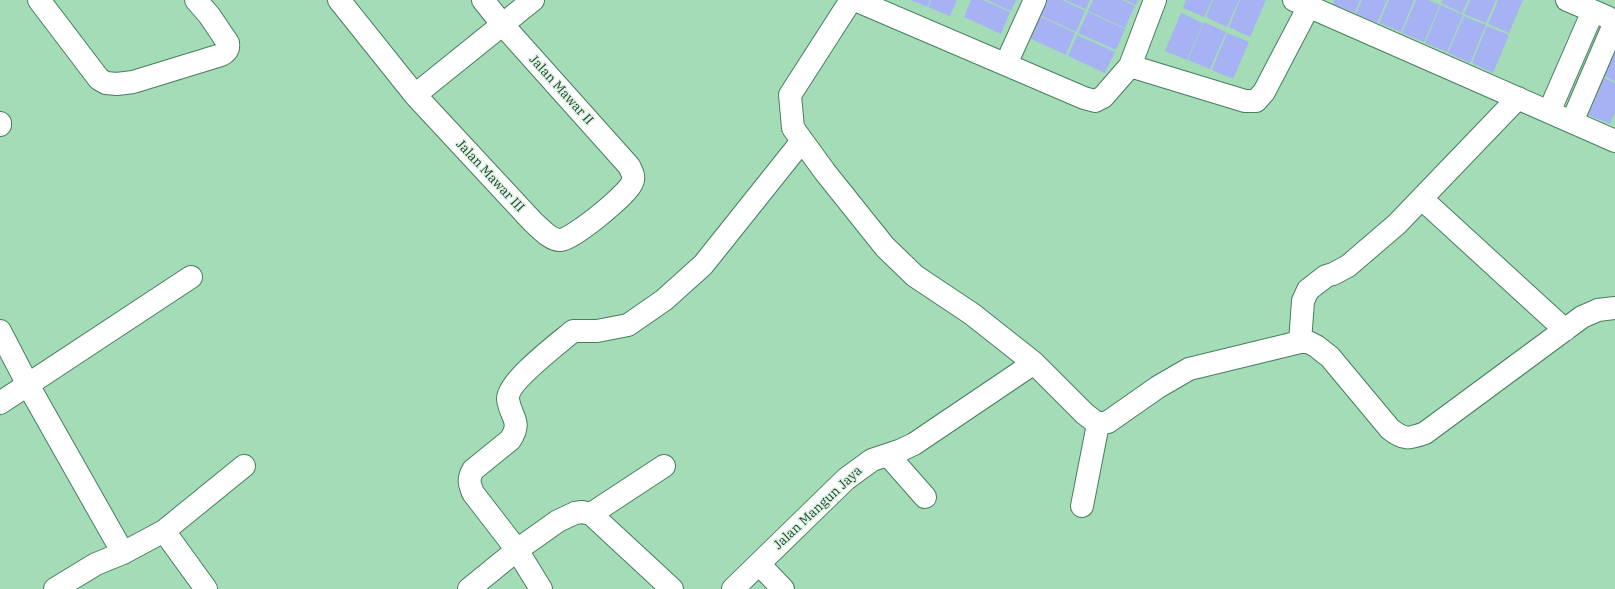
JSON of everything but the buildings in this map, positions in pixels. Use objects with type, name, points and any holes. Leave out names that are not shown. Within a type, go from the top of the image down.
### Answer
[{"type":"street","points":[[39,0],[99,80],[106,83],[117,84],[133,82],[221,55],[227,51],[228,43],[196,0]]},
{"type":"street","name":"Jalan Mawar III","points":[[339,0],[415,95],[533,222],[553,238],[560,240],[573,236]]},
{"type":"street","name":"Jalan Mawar II","points":[[483,0],[502,24],[629,166],[633,175],[632,182],[623,195],[573,236]]},
{"type":"street","points":[[415,95],[533,0]]},
{"type":"street","points":[[851,0],[790,95],[793,128],[885,247],[915,276],[972,314],[1034,363],[1085,414],[1098,424],[1108,422],[1158,387],[1189,369],[1300,342],[1308,342],[1316,346],[1330,357],[1390,429],[1398,435],[1408,439],[1426,433],[1582,317],[1598,310],[1615,308]]},
{"type":"street","points":[[855,0],[1084,98],[1095,100],[1103,96],[1130,66],[1155,0]]},
{"type":"street","points":[[1006,64],[1035,0]]},
{"type":"street","points":[[1571,1],[1615,21],[1572,122]]},
{"type":"street","points":[[1130,66],[1245,101],[1256,100],[1264,92],[1302,3],[1615,141]]},
{"type":"street","points":[[1549,112],[1592,11]]},
{"type":"street","points":[[1300,342],[1303,301],[1308,290],[1326,276],[1334,274],[1348,266],[1397,224],[1518,98]]},
{"type":"street","points":[[541,589],[517,550],[473,493],[469,480],[473,470],[510,440],[514,435],[516,426],[508,399],[509,394],[519,378],[573,331],[597,331],[628,325],[664,300],[703,265],[802,141]]},
{"type":"street","points":[[1422,199],[1565,330]]},
{"type":"street","points":[[0,403],[191,277]]},
{"type":"street","points":[[0,330],[28,385],[123,553]]},
{"type":"street","name":"Jalan Mangun Jaya","points":[[733,589],[846,479],[872,460],[914,444],[1034,363]]},
{"type":"street","points":[[1082,506],[1098,424]]},
{"type":"street","points":[[888,455],[925,498]]},
{"type":"street","points":[[57,588],[96,564],[123,553],[164,532],[244,466]]},
{"type":"street","points":[[591,514],[664,466]]},
{"type":"street","points":[[469,589],[517,550],[558,521],[575,513],[582,512],[591,514],[672,589]]},
{"type":"street","points":[[164,532],[206,589]]},
{"type":"street","points":[[759,564],[783,589]]}]
